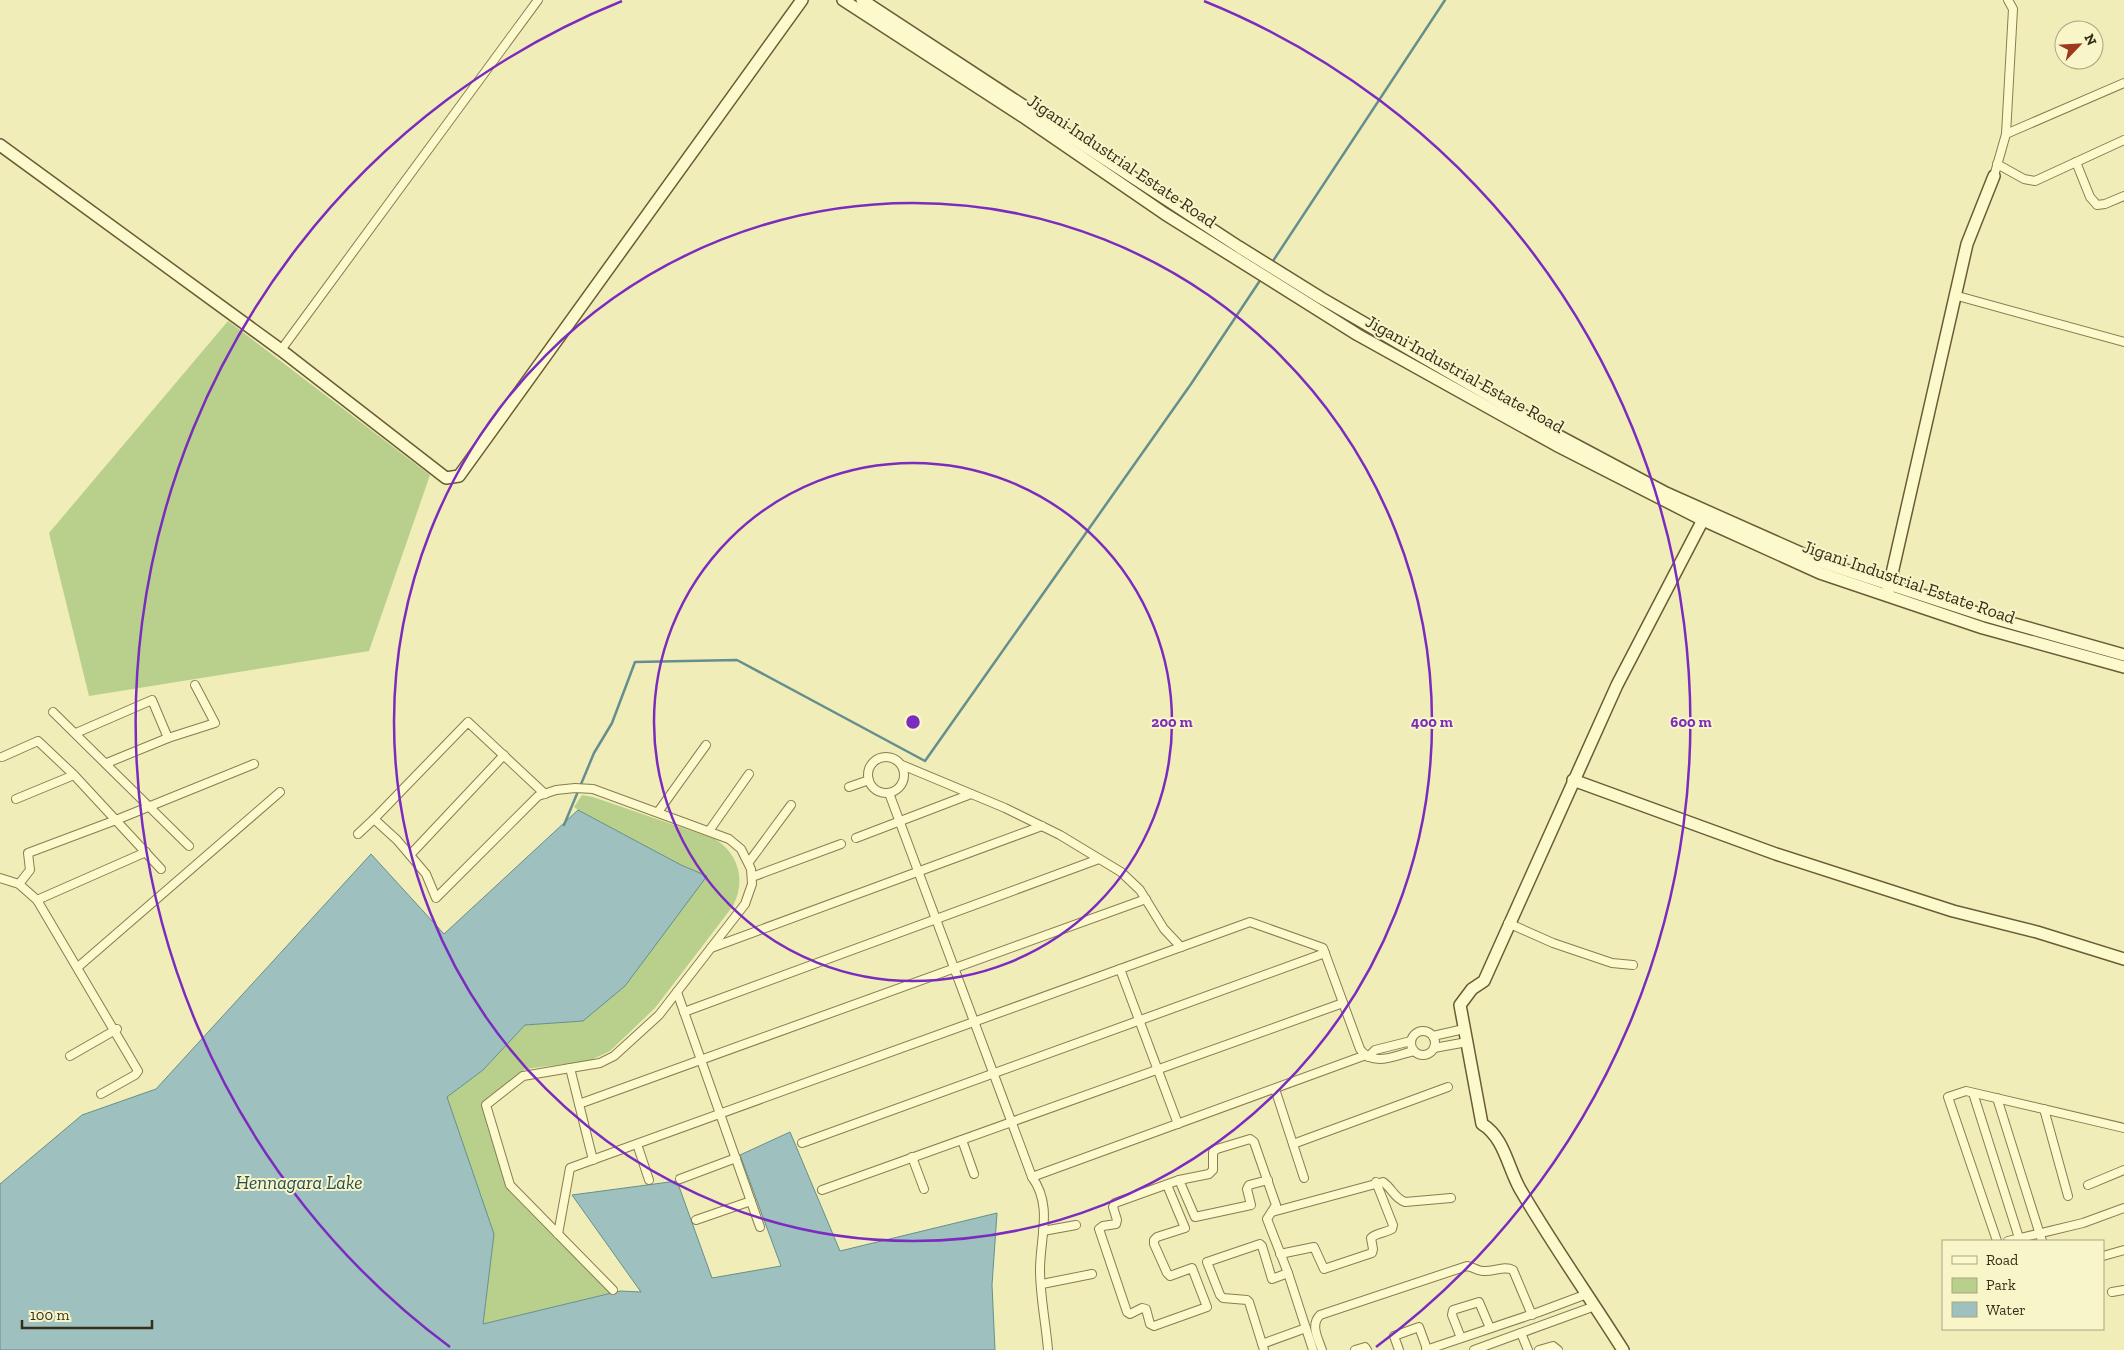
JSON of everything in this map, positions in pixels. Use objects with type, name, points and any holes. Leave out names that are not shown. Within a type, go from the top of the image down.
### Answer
[{"type":"street","points":[[282,350],[538,0]]},
{"type":"street","points":[[0,144],[282,350],[446,478],[459,476],[802,0]]},
{"type":"street","name":"Jigani Industrial Estate Road","points":[[844,0],[1025,118],[1165,214],[1551,431],[1705,515],[1820,572],[1983,628],[2124,668]]},
{"type":"street","name":"Jigani Industrial Estate Road","points":[[862,0],[1267,270]]},
{"type":"street","points":[[1887,596],[1967,244],[1994,176],[2006,134],[2013,9],[2008,0]]},
{"type":"street","points":[[2006,134],[2124,82]]},
{"type":"street","points":[[1997,164],[2024,179],[2035,181],[2124,140]]},
{"type":"street","points":[[2076,162],[2090,198],[2097,205],[2105,204],[2124,196]]},
{"type":"street","points":[[1954,295],[2124,342]]},
{"type":"street","points":[[1623,1350],[1520,1188],[1497,1139],[1482,1124],[1460,1005],[1472,989],[1484,981],[1508,923],[1616,685],[1705,515]]},
{"type":"street","name":"Jigani Industrial Estate Road","points":[[1705,515],[1821,562],[1995,618],[2124,655]]},
{"type":"street","points":[[107,764],[168,738],[214,723],[195,685]]},
{"type":"street","points":[[76,733],[152,700],[168,738]]},
{"type":"street","points":[[53,712],[189,846]]},
{"type":"street","points":[[358,834],[468,722],[545,794]]},
{"type":"street","points":[[2,757],[38,741],[74,776],[161,869]]},
{"type":"street","points":[[658,812],[706,745]]},
{"type":"street","points":[[410,855],[504,756]]},
{"type":"street","points":[[902,765],[903,783],[897,790],[889,793],[879,792],[869,780],[868,771],[877,759],[891,757],[902,765],[1042,826],[1128,877],[1146,899],[1164,929],[1181,947]]},
{"type":"street","points":[[19,884],[30,870],[28,853],[116,820],[254,764]]},
{"type":"street","points":[[709,831],[749,774]]},
{"type":"street","points":[[16,799],[74,776]]},
{"type":"street","points":[[850,787],[869,780]]},
{"type":"street","points":[[1573,780],[1776,854],[1953,911],[2037,932],[2124,958]]},
{"type":"street","points":[[374,818],[426,874],[436,898],[538,796],[566,788],[594,789],[709,831],[735,843],[749,862],[752,876],[751,891],[745,904],[659,1015],[614,1056],[600,1063],[524,1076],[486,1105],[510,1185],[613,1290]]},
{"type":"street","points":[[78,967],[280,792]]},
{"type":"street","points":[[889,793],[1032,1177],[1040,1189],[1044,1203],[1040,1270],[1048,1350]]},
{"type":"street","points":[[856,838],[971,794]]},
{"type":"street","points":[[749,862],[791,805]]},
{"type":"street","points":[[711,948],[1042,826]]},
{"type":"street","points":[[752,876],[842,844]]},
{"type":"street","points":[[37,900],[146,852]]},
{"type":"street","points":[[684,1012],[1100,859]]},
{"type":"street","points":[[0,878],[19,884],[37,900],[116,1030],[138,1071],[137,1074],[100,1094]]},
{"type":"street","points":[[579,1104],[1146,899]]},
{"type":"street","points":[[558,1234],[570,1168],[1250,922],[1323,948],[1360,1048],[1367,1056],[1378,1060],[1414,1051],[1424,1055],[1431,1052],[1434,1048],[1435,1042],[1432,1036],[1426,1032],[1419,1032],[1413,1036],[1414,1051]]},
{"type":"street","points":[[1508,923],[1554,943],[1612,962],[1632,965]]},
{"type":"street","points":[[802,1143],[1325,953]]},
{"type":"street","points":[[1120,969],[1178,1124]]},
{"type":"street","points":[[677,992],[760,1228]]},
{"type":"street","points":[[822,1190],[1343,1003]]},
{"type":"street","points":[[1432,1036],[1464,1029]]},
{"type":"street","points":[[70,1056],[116,1030]]},
{"type":"street","points":[[1032,1177],[1367,1056],[1376,1050],[1412,1041]]},
{"type":"street","points":[[1434,1048],[1467,1042]]},
{"type":"street","points":[[570,1068],[593,1160]]},
{"type":"street","points":[[1293,1144],[1448,1087]]},
{"type":"street","points":[[1275,1089],[1304,1178]]},
{"type":"street","points":[[1969,1092],[2020,1240],[2040,1233],[2083,1223],[2124,1208]]},
{"type":"street","points":[[1998,1240],[1948,1097],[1969,1092],[2124,1128]]},
{"type":"street","points":[[1997,1098],[2042,1240]]},
{"type":"street","points":[[2044,1109],[2068,1196]]},
{"type":"street","points":[[1192,1268],[1207,1307],[1154,1326],[1150,1324],[1146,1309],[1142,1308],[1130,1314],[1126,1312],[1099,1229],[1102,1226],[1116,1224],[1117,1220],[1113,1207],[1115,1203],[1180,1180],[1208,1174],[1213,1170],[1214,1152],[1217,1149],[1250,1139],[1254,1142],[1276,1205],[1267,1218],[1288,1273],[1313,1350]]},
{"type":"street","points":[[962,1140],[974,1174]]},
{"type":"street","points":[[637,1144],[649,1180]]},
{"type":"street","points":[[680,1180],[736,1158]]},
{"type":"street","points":[[912,1158],[924,1189]]},
{"type":"street","points":[[2088,1185],[2124,1170]]},
{"type":"street","points":[[1180,1180],[1195,1217],[1251,1205],[1247,1190],[1249,1185],[1268,1180]]},
{"type":"street","points":[[1272,1212],[1376,1182],[1383,1182],[1399,1200],[1405,1202],[1451,1198]]},
{"type":"street","points":[[1280,1254],[1314,1247],[1324,1269],[1372,1253],[1371,1238],[1374,1235],[1392,1229],[1393,1226],[1376,1182]]},
{"type":"street","points":[[1167,1185],[1185,1228],[1157,1237],[1154,1244],[1170,1276],[1260,1244],[1272,1279],[1288,1273]]},
{"type":"street","points":[[696,1220],[751,1201]]},
{"type":"street","points":[[1043,1231],[1076,1225]]},
{"type":"street","points":[[2104,1256],[2124,1250]]},
{"type":"street","points":[[1207,1262],[1220,1295],[1223,1298],[1247,1300],[1249,1302],[1263,1347],[1306,1328]]},
{"type":"street","points":[[1322,1350],[1314,1326],[1320,1315],[1467,1266],[1474,1267],[1482,1272],[1508,1268],[1513,1270],[1536,1314],[1544,1324]]},
{"type":"street","points":[[1042,1284],[1092,1274]]},
{"type":"street","points":[[2112,1292],[2124,1290]]},
{"type":"street","points":[[1399,1350],[1394,1336],[1417,1327],[1420,1328],[1426,1350],[1536,1314],[1587,1294]]},
{"type":"street","points":[[1462,1338],[1452,1315],[1453,1310],[1479,1302],[1490,1328]]},
{"type":"street","points":[[1474,1350],[1595,1306]]},
{"type":"street","points":[[1521,1333],[1528,1350]]},
{"type":"street","points":[[1449,1342],[1453,1350]]},
{"type":"street","points":[[1539,1350],[1552,1346],[1558,1350]]},
{"type":"street","points":[[1355,1350],[1365,1347],[1367,1350]]},
{"type":"green space","points":[[228,321],[430,475],[369,651],[89,696],[49,533]]},
{"type":"green space","points":[[582,795],[593,797],[715,839],[730,852],[735,860],[738,869],[739,887],[733,906],[655,1008],[610,1051],[589,1061],[525,1069],[482,1104],[507,1185],[611,1293],[483,1324],[494,1234],[447,1097],[483,1070],[525,1025],[583,1021],[707,876],[681,865],[578,810],[574,807]]},
{"type":"water","name":"Hennagara Lake","points":[[578,810],[681,865],[707,876],[625,986],[583,1021],[525,1025],[483,1070],[447,1097],[494,1234],[483,1324],[620,1291],[641,1292],[572,1195],[677,1181],[712,1278],[781,1266],[740,1155],[790,1132],[840,1251],[997,1213],[992,1285],[995,1350],[0,1350],[0,1184],[82,1115],[156,1089],[371,854],[444,934]]},
{"type":"waterway","points":[[1271,264],[1445,0]]},
{"type":"waterway","points":[[564,825],[594,753],[612,723],[635,662],[737,660],[925,761],[1191,384],[1261,279]]}]
